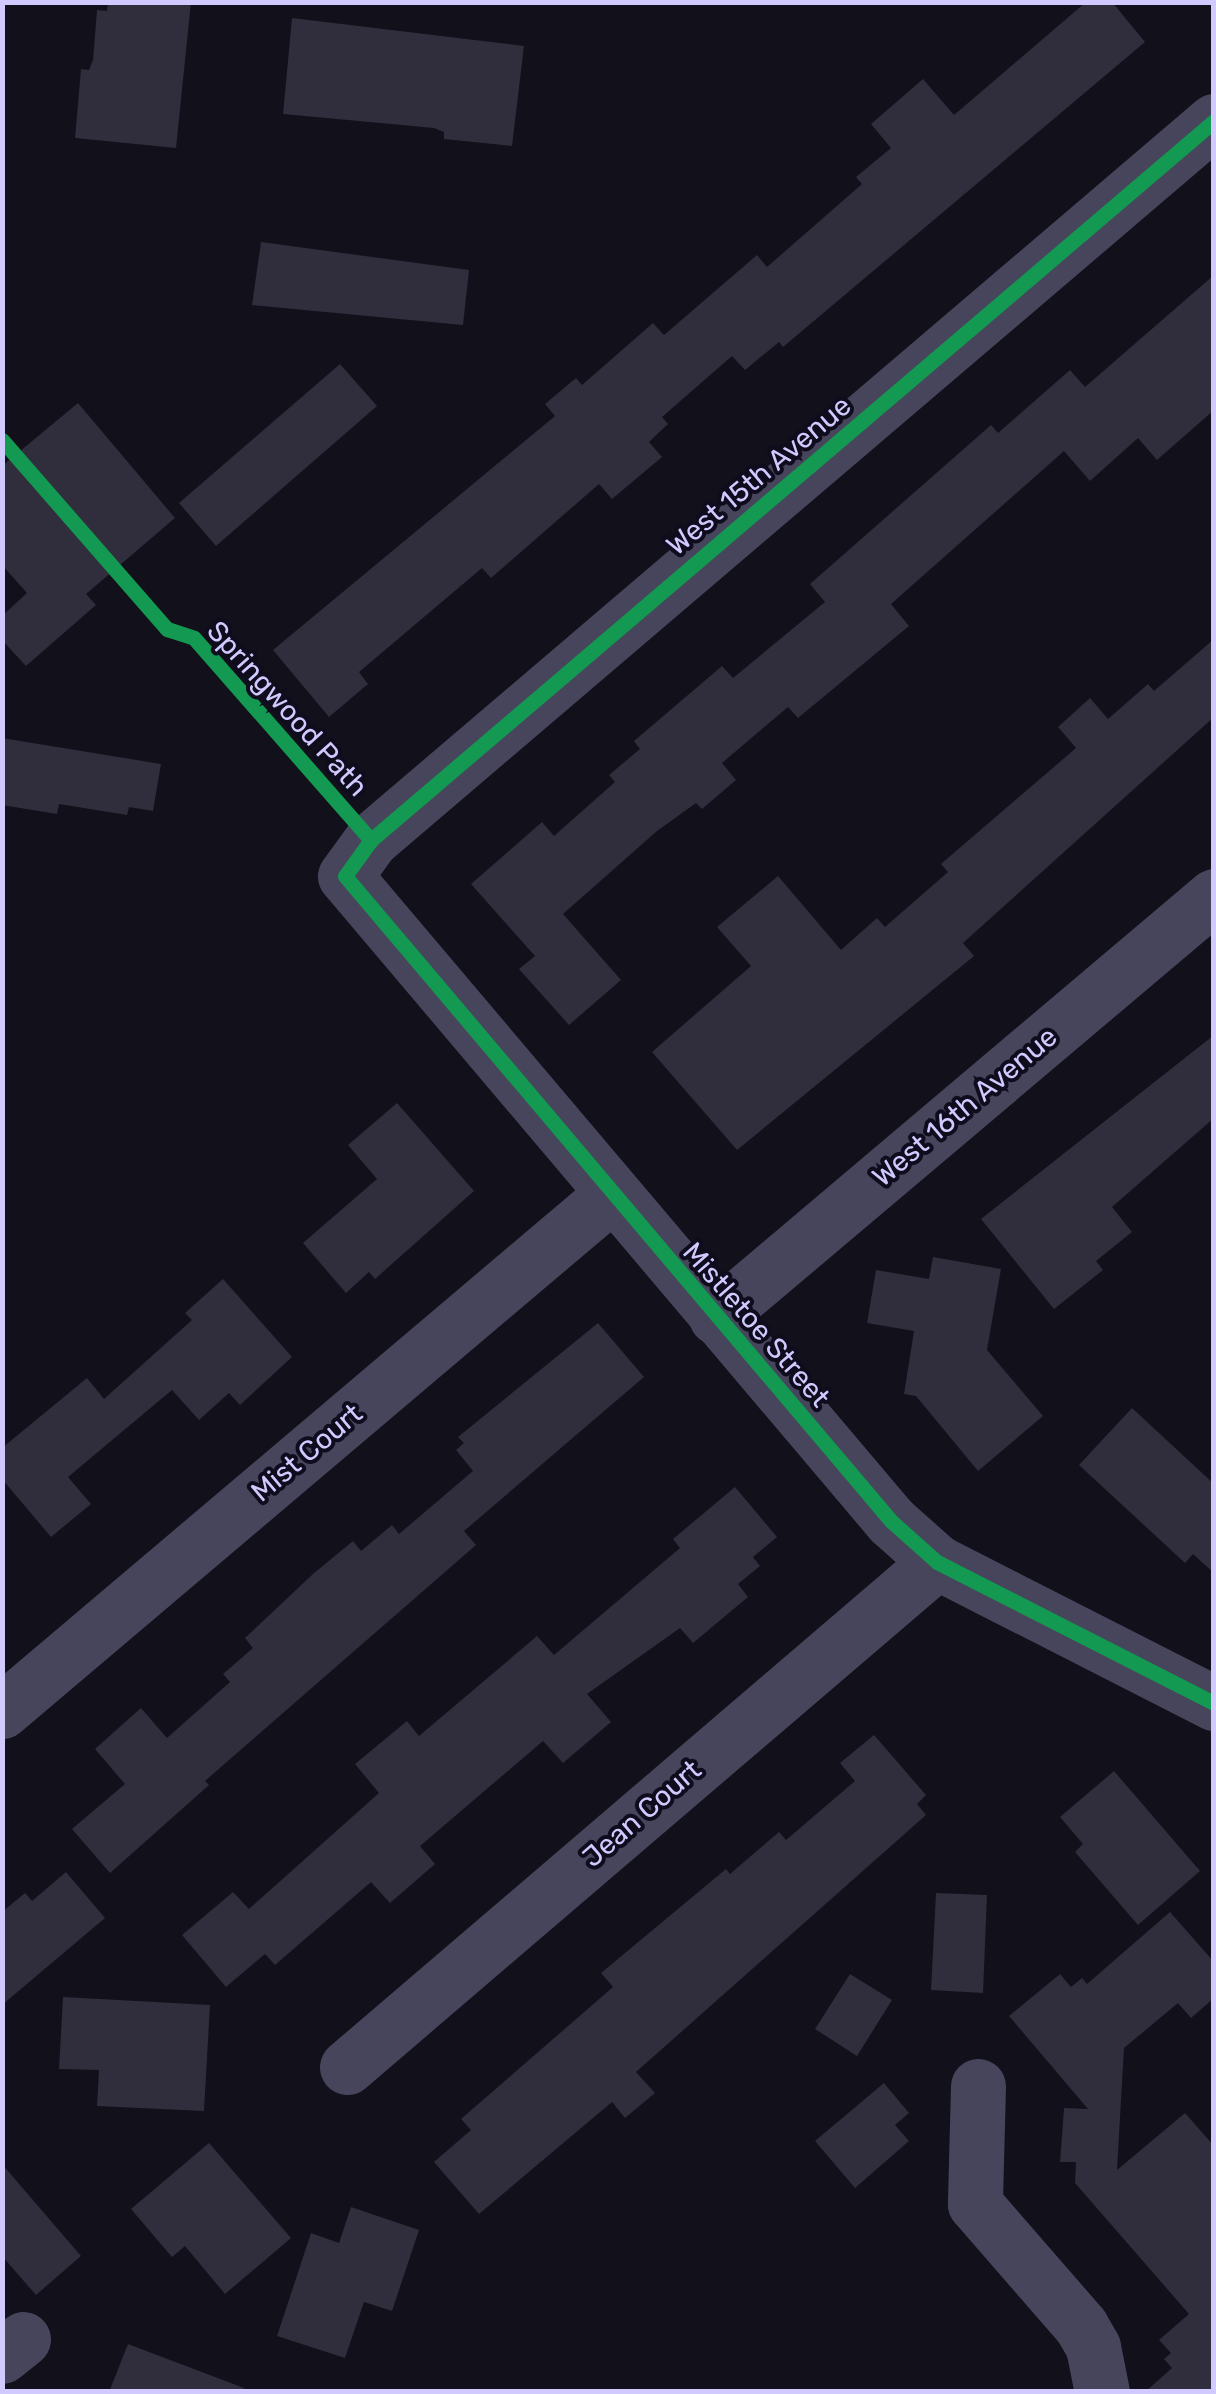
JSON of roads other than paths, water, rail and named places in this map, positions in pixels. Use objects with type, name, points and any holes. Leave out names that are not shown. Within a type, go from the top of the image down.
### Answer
[{"type":"street","name":"West 15th Avenue","points":[[346,876],[371,840],[1214,122]]},
{"type":"street","name":"Mistletoe Street","points":[[346,876],[611,1195],[891,1522],[937,1562],[1214,1703]]},
{"type":"street","name":"West 16th Avenue","points":[[716,1317],[1214,896]]},
{"type":"street","name":"Mist Court","points":[[2,1711],[611,1195]]},
{"type":"street","name":"Jean Court","points":[[347,2067],[937,1562]]},
{"type":"street","points":[[978,2086],[975,2204],[1081,2326],[1093,2347],[1102,2392]]}]
